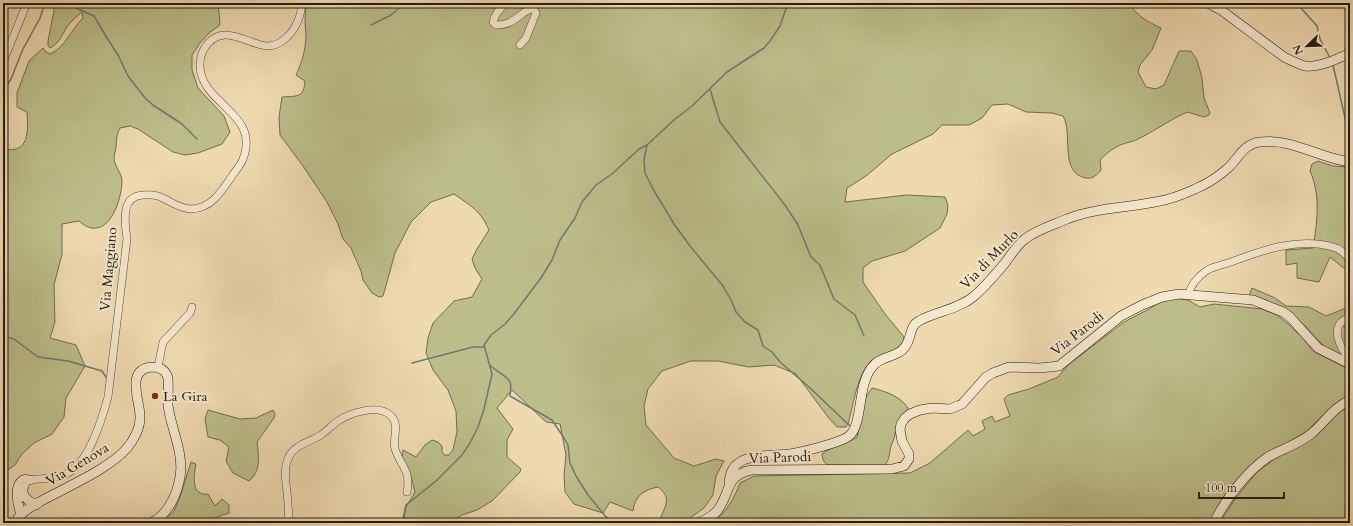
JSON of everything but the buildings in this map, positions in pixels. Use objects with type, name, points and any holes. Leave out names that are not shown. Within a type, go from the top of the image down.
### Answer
[{"type":"street","points":[[3,62],[27,3]]},
{"type":"street","name":"Via Maggiano","points":[[30,480],[51,478],[68,473],[74,469],[82,461],[96,436],[108,396],[127,239],[125,214],[127,204],[134,197],[147,194],[158,196],[184,208],[194,209],[205,206],[216,198],[243,160],[247,144],[246,133],[239,121],[206,85],[202,78],[200,64],[201,56],[204,50],[214,39],[223,35],[238,36],[267,46],[277,44],[290,34],[296,26],[300,16],[302,3]]},
{"type":"street","points":[[506,3],[494,17],[493,22],[496,25],[502,26],[510,23],[532,8],[536,13],[526,38],[520,45]]},
{"type":"street","points":[[1208,3],[1221,10],[1284,57],[1304,66],[1317,65],[1350,53]]},
{"type":"street","name":"Via di Murlo","points":[[729,486],[729,476],[732,470],[747,459],[764,455],[792,454],[835,442],[850,436],[856,424],[866,377],[875,363],[903,349],[908,342],[912,327],[915,324],[925,318],[959,306],[974,296],[1019,245],[1029,236],[1074,217],[1100,210],[1165,200],[1183,195],[1214,179],[1228,167],[1247,146],[1253,143],[1266,142],[1290,144],[1332,159],[1350,162]]},
{"type":"street","points":[[1188,295],[1191,285],[1197,278],[1212,268],[1247,256],[1287,245],[1313,244],[1334,248],[1342,251],[1350,260]]},
{"type":"street","name":"Via Parodi","points":[[698,523],[709,518],[717,511],[722,504],[734,478],[739,474],[751,470],[901,468],[906,464],[909,456],[908,451],[902,441],[900,430],[901,424],[910,414],[920,410],[932,408],[950,409],[962,404],[986,377],[1001,370],[1016,367],[1040,368],[1059,366],[1121,316],[1162,297],[1179,294],[1253,300],[1261,302],[1283,312],[1290,317],[1321,351],[1350,364]]},
{"type":"street","points":[[151,523],[162,516],[168,508],[179,482],[181,460],[168,404],[168,377],[163,370],[158,367],[163,342],[190,313],[192,307]]},
{"type":"street","points":[[1350,318],[1342,321],[1337,330],[1338,343],[1350,359]]},
{"type":"street","name":"Via Genova","points":[[16,523],[21,514],[104,466],[126,449],[132,441],[140,420],[140,411],[135,385],[137,376],[145,369],[158,367]]},
{"type":"street","points":[[1214,523],[1224,506],[1250,472],[1267,458],[1310,435],[1334,410],[1350,400]]},
{"type":"street","points":[[289,523],[286,472],[288,458],[299,446],[320,435],[338,421],[357,412],[377,410],[390,415],[394,420],[396,424],[395,449],[408,474],[409,482],[407,492]]},
{"type":"street","points":[[21,514],[17,503],[17,492],[23,480],[30,480]]},
{"type":"street","points":[[30,480],[25,483],[23,492],[28,501],[36,505]]},
{"type":"green space","points":[[53,3],[218,3],[219,26],[210,32],[192,55],[192,70],[198,88],[224,116],[230,132],[222,144],[198,153],[185,155],[173,152],[138,129],[130,126],[120,128],[117,135],[114,158],[115,164],[122,178],[122,187],[118,202],[111,217],[107,223],[101,227],[95,228],[89,227],[79,221],[62,224],[62,254],[54,285],[55,322],[50,338],[76,345],[85,366],[66,398],[64,417],[52,434],[34,443],[22,454],[15,465],[3,473],[3,149],[12,150],[18,148],[26,140],[27,112],[17,107],[17,93],[29,61],[43,48],[50,54],[56,51],[83,18],[82,12],[70,23],[57,43],[50,48],[48,46],[48,41],[54,11]]},
{"type":"green space","points":[[307,3],[1129,3],[1143,18],[1161,28],[1152,50],[1140,65],[1138,72],[1146,87],[1156,89],[1164,85],[1179,51],[1191,51],[1197,60],[1202,78],[1204,98],[1210,113],[1204,117],[1187,112],[1136,140],[1117,147],[1100,160],[1101,170],[1095,176],[1086,178],[1074,171],[1071,166],[1068,152],[1067,127],[1063,116],[1052,113],[1026,112],[1008,104],[992,105],[982,118],[969,125],[942,125],[933,134],[892,154],[866,176],[847,188],[845,202],[907,195],[945,197],[948,205],[947,214],[940,228],[905,251],[872,261],[863,268],[863,282],[885,314],[904,337],[903,342],[900,346],[870,362],[859,383],[846,427],[837,427],[796,374],[774,365],[749,367],[718,361],[691,361],[662,371],[648,389],[644,406],[646,425],[674,458],[694,466],[716,459],[724,461],[716,476],[713,495],[704,508],[683,523],[659,523],[665,508],[666,500],[663,491],[658,487],[641,494],[636,501],[633,511],[610,502],[603,513],[574,504],[565,492],[564,475],[566,455],[560,424],[546,422],[512,390],[497,408],[513,429],[507,440],[507,457],[521,469],[520,472],[492,501],[477,510],[462,515],[449,523],[403,523],[406,507],[415,492],[411,476],[402,458],[403,450],[416,457],[425,445],[432,440],[438,442],[442,446],[442,452],[444,455],[449,455],[453,450],[457,432],[456,411],[448,390],[433,370],[426,353],[428,338],[433,323],[454,301],[472,297],[482,279],[475,268],[472,259],[489,230],[486,223],[478,213],[470,205],[454,194],[431,202],[411,222],[395,253],[383,296],[379,297],[372,293],[363,280],[361,271],[351,248],[343,239],[338,224],[327,202],[280,135],[279,117],[282,97],[299,95],[303,91],[304,87],[305,81],[296,75],[302,60],[305,45],[305,16]]},
{"type":"green space","points":[[1318,161],[1333,166],[1350,167],[1350,273],[1330,257],[1319,282],[1297,278],[1297,263],[1286,265],[1286,250],[1313,248],[1317,219],[1317,199],[1316,190],[1310,171],[1312,164]]},
{"type":"green space","points":[[1252,288],[1275,298],[1286,306],[1309,307],[1326,316],[1346,308],[1350,308],[1350,359],[1325,347],[1301,322],[1283,310],[1266,300],[1249,296]]},
{"type":"green space","points":[[1174,298],[1188,300],[1200,307],[1214,304],[1262,309],[1277,315],[1302,337],[1313,351],[1350,370],[1350,395],[1333,405],[1307,431],[1266,455],[1215,512],[1209,523],[712,523],[729,505],[740,483],[754,476],[910,473],[930,463],[968,430],[973,436],[985,429],[982,421],[992,416],[995,422],[1010,416],[1004,399],[1008,395],[1029,389],[1058,377],[1068,365],[1124,322],[1151,308],[1162,300]]},
{"type":"green space","points":[[872,388],[898,398],[909,410],[902,414],[896,426],[895,437],[887,463],[885,465],[827,465],[823,460],[822,454],[857,437],[866,397]]},
{"type":"green space","points":[[1350,404],[1350,523],[1219,523],[1236,498],[1257,472]]},
{"type":"green space","points":[[208,410],[240,419],[256,418],[273,410],[275,414],[274,418],[257,442],[259,458],[256,473],[249,481],[233,473],[226,461],[229,447],[220,440],[208,437],[205,419]]},
{"type":"green space","points":[[191,462],[196,464],[194,484],[198,492],[208,494],[215,506],[222,499],[229,505],[229,513],[214,518],[211,523],[166,523],[163,519],[173,513],[179,500]]},
{"type":"waterway","points":[[3,107],[6,87],[11,79],[23,49],[40,18],[45,3]]},
{"type":"waterway","points":[[65,3],[94,16],[118,55],[128,76],[145,98],[182,124],[197,139]]},
{"type":"waterway","points":[[371,25],[391,15],[405,3]]},
{"type":"waterway","points":[[402,523],[406,505],[436,481],[462,455],[470,443],[478,427],[484,409],[492,374],[484,345],[491,335],[505,324],[513,315],[541,278],[552,260],[560,240],[575,218],[582,202],[596,185],[612,174],[639,149],[647,145],[674,120],[692,106],[727,72],[764,48],[780,26],[788,3]]},
{"type":"waterway","points":[[1294,3],[1301,8],[1317,26],[1320,39],[1329,56]]},
{"type":"waterway","points":[[1333,65],[1350,135]]},
{"type":"waterway","points":[[710,89],[720,122],[785,205],[798,225],[811,257],[820,265],[834,299],[855,315],[864,336]]},
{"type":"waterway","points":[[647,145],[644,160],[645,173],[653,189],[674,224],[723,286],[736,312],[745,322],[758,330],[763,346],[772,352],[780,362],[850,426]]},
{"type":"waterway","points":[[3,336],[14,339],[38,357],[68,361],[102,371],[106,377]]},
{"type":"waterway","points":[[412,363],[473,347],[485,347]]},
{"type":"waterway","points":[[490,365],[509,380],[511,384],[510,396],[552,420],[568,445],[570,463],[576,476],[588,495],[611,523]]},
{"type":"place","name":"La Gira","points":[[155,396]]}]
